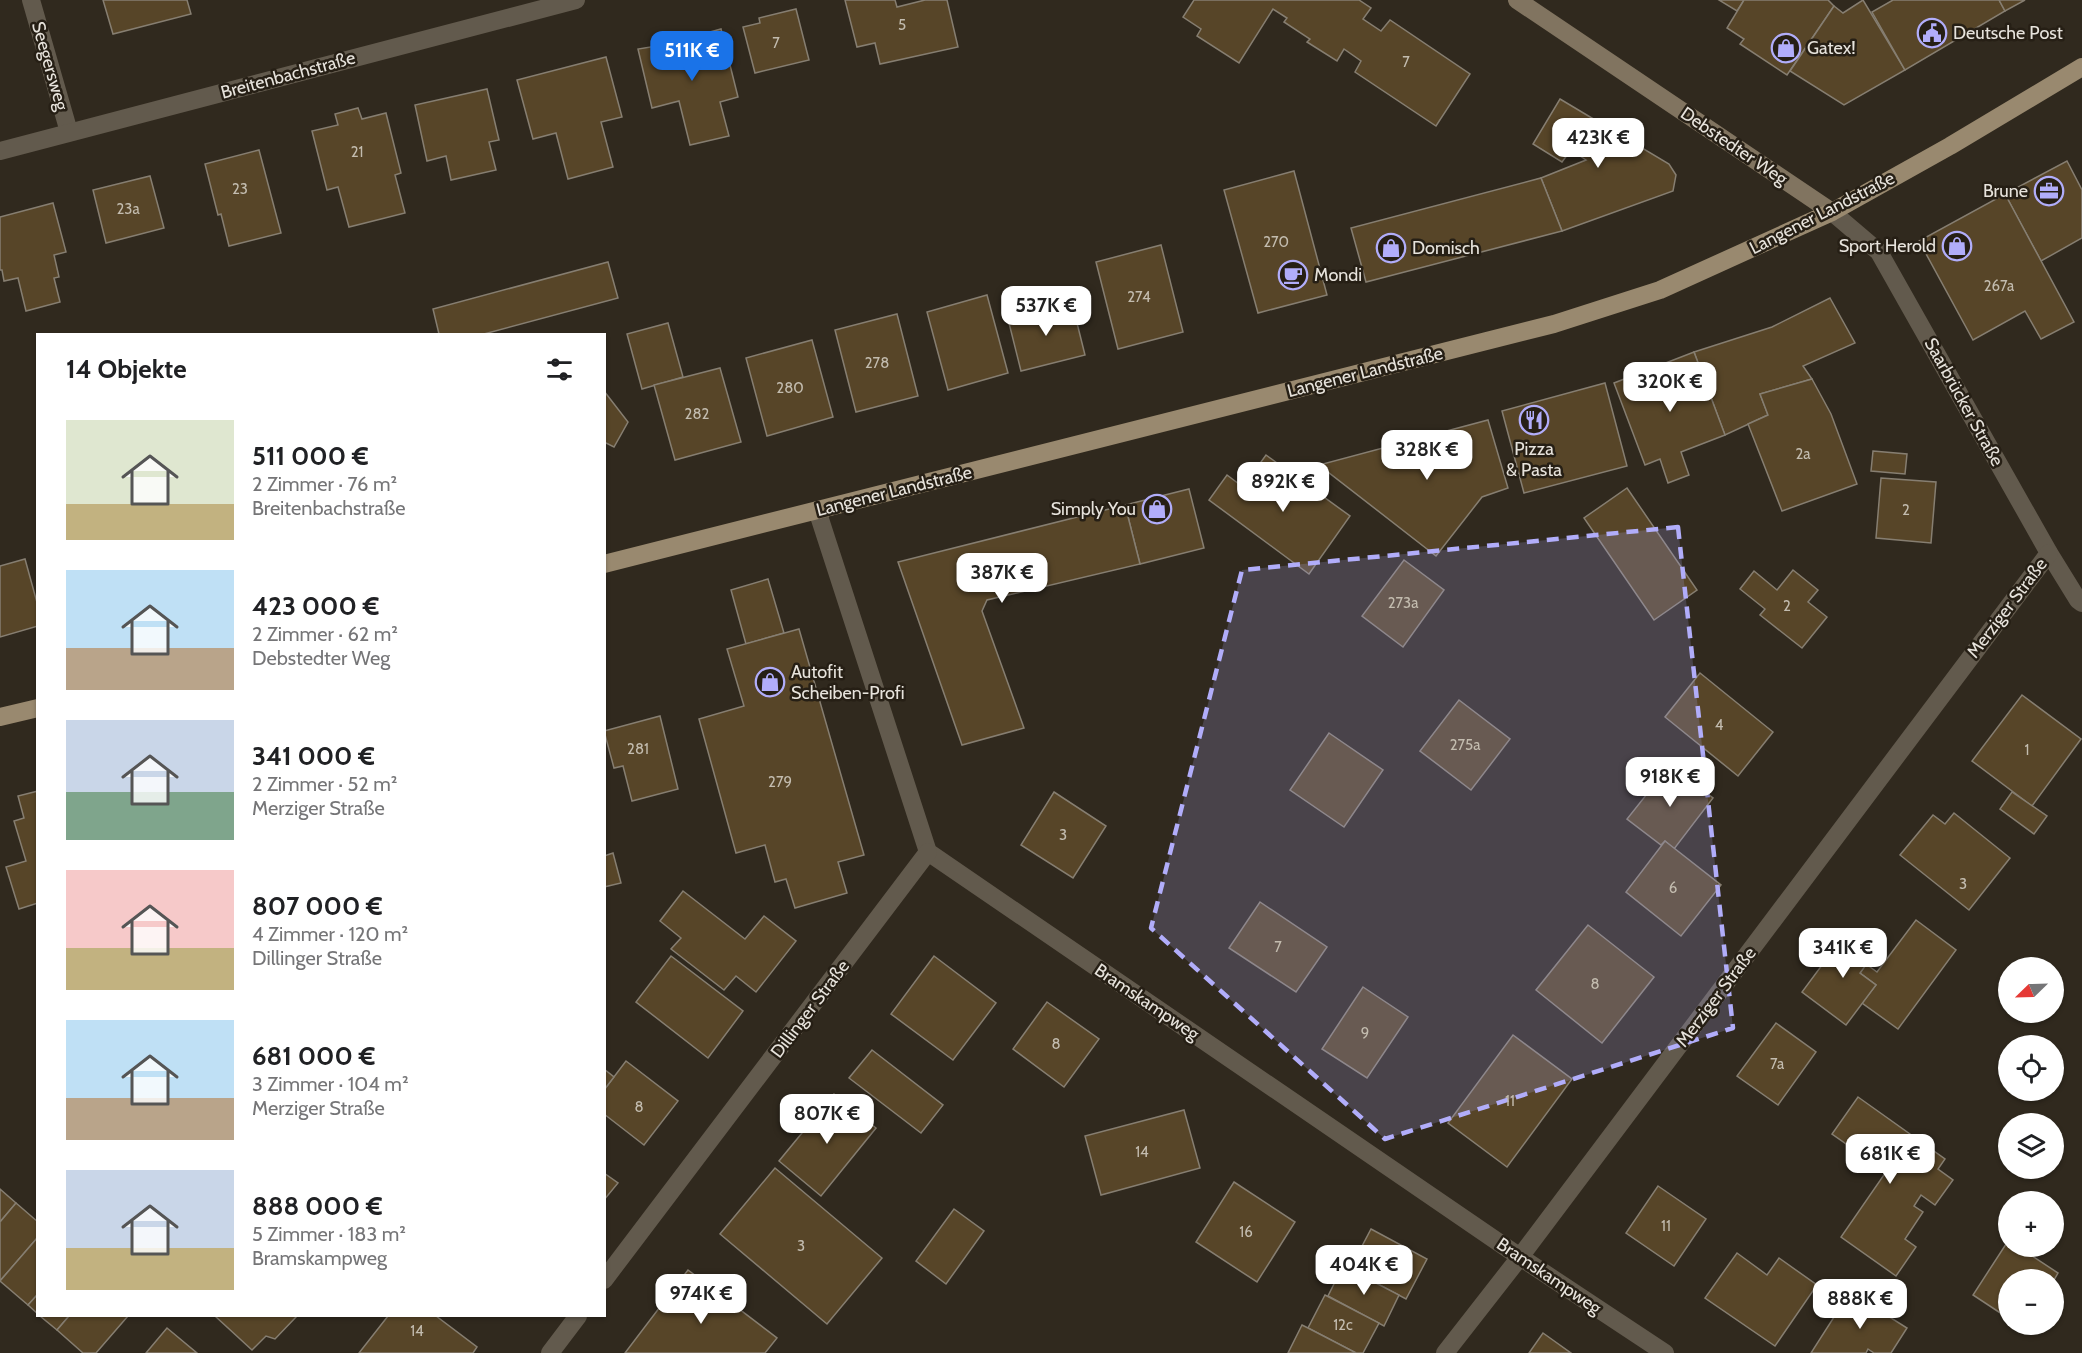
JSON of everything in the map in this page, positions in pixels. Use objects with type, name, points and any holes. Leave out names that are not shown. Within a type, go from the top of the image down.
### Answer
[{"type":"main road","name":"Langener Landstraße","points":[[606,563],[1554,324],[1660,290],[1832,212],[1950,146],[2082,67]]},
{"type":"main road","points":[[0,717],[36,708]]},
{"type":"street","name":"Seegersweg","points":[[31,0],[69,132]]},
{"type":"street","name":"Breitenbachstraße","points":[[0,151],[576,0]]},
{"type":"street","name":"Debstedter Weg","points":[[1517,0],[1832,212]]},
{"type":"street","name":"Saarbrücker Straße","points":[[1832,212],[1879,252],[2049,553],[2082,603]]},
{"type":"street","points":[[817,510],[928,852]]},
{"type":"street","name":"Merziger Straße","points":[[1445,1353],[1520,1257],[2049,553]]},
{"type":"street","name":"Bramskampweg","points":[[928,852],[1520,1257],[1665,1353]]},
{"type":"street","name":"Dillinger Straße","points":[[606,1277],[928,852]]},
{"type":"street","points":[[550,1353],[577,1317]]},
{"type":"highlighted area","points":[[1678,527],[1733,1028],[1385,1139],[1151,928],[1242,570]]},
{"type":"building","points":[[103,0],[187,0],[191,14],[113,34]]},
{"type":"building","points":[[845,0],[895,0],[897,7],[925,0],[947,0],[958,47],[880,64],[875,43],[857,47]]},
{"type":"building","points":[[1194,0],[1359,0],[1371,8],[1363,19],[1381,31],[1390,20],[1470,74],[1436,126],[1355,72],[1361,61],[1344,49],[1337,61],[1307,42],[1310,39],[1284,22],[1287,18],[1273,9],[1239,63],[1197,36],[1201,29],[1183,17]]},
{"type":"building","points":[[1719,0],[1744,0],[1737,11]]},
{"type":"building","points":[[1744,0],[1828,0],[1834,6],[1787,75],[1740,44],[1744,39],[1727,28]]},
{"type":"building","points":[[1863,0],[1905,70],[1844,105],[1790,71],[1834,6],[1843,13]]},
{"type":"building","points":[[1893,0],[1999,0],[2005,11],[1905,70],[1872,12]]},
{"type":"building","points":[[1999,0],[2025,0],[2005,11]]},
{"type":"building","points":[[796,9],[809,60],[755,73],[743,27],[760,23],[759,18]]},
{"type":"building","points":[[721,29],[738,97],[720,102],[729,136],[690,145],[679,101],[652,108],[638,49],[663,45]]},
{"type":"building","points":[[606,57],[622,117],[601,122],[613,167],[568,179],[556,133],[533,139],[517,80]]},
{"type":"building","points":[[487,89],[499,140],[489,142],[496,170],[451,180],[446,156],[427,161],[415,105]]},
{"type":"building","points":[[1560,99],[1669,164],[1676,175],[1673,191],[1562,231],[1541,178],[1586,160],[1571,150],[1562,162],[1533,144]]},
{"type":"building","points":[[358,108],[362,119],[386,113],[401,173],[395,175],[405,213],[349,227],[338,187],[327,190],[312,131],[338,125],[335,114]]},
{"type":"building","points":[[259,150],[281,233],[229,246],[221,214],[218,215],[205,164]]},
{"type":"building","points":[[2067,161],[2082,190],[2082,238],[2041,261],[2005,194]]},
{"type":"building","points":[[1294,171],[1327,295],[1258,313],[1224,190]]},
{"type":"building","points":[[150,176],[164,228],[106,243],[93,190]]},
{"type":"building","points":[[1541,178],[1562,231],[1366,282],[1351,228]]},
{"type":"building","points":[[2005,194],[2074,322],[2041,339],[2025,311],[1973,340],[1919,241]]},
{"type":"building","points":[[53,203],[66,252],[54,255],[59,277],[54,278],[60,302],[26,311],[18,278],[4,281],[2,270],[0,270],[0,217]]},
{"type":"building","points":[[1161,245],[1183,332],[1118,349],[1096,262]]},
{"type":"building","points":[[608,262],[618,298],[488,333],[439,333],[433,309]]},
{"type":"building","points":[[987,295],[1008,373],[948,390],[927,312]]},
{"type":"building","points":[[1830,298],[1855,343],[1803,366],[1812,379],[1760,394],[1768,415],[1725,435],[1694,352],[1772,327]]},
{"type":"building","points":[[1072,303],[1085,355],[1021,371],[1008,319]]},
{"type":"building","points":[[897,314],[918,396],[856,412],[835,330]]},
{"type":"building","points":[[668,323],[683,377],[642,389],[627,334]]},
{"type":"building","points":[[812,340],[833,417],[767,436],[746,358]]},
{"type":"building","points":[[1694,352],[1725,435],[1681,452],[1689,475],[1668,483],[1660,459],[1645,465],[1614,383]]},
{"type":"building","points":[[720,368],[741,442],[675,460],[654,385]]},
{"type":"building","points":[[1812,379],[1831,414],[1857,484],[1782,511],[1748,424],[1768,415],[1760,394]]},
{"type":"building","points":[[1605,383],[1627,466],[1524,493],[1502,411]]},
{"type":"building","points":[[606,394],[628,422],[614,447],[606,443]]},
{"type":"building","points":[[1488,420],[1508,488],[1482,497],[1436,556],[1319,465]]},
{"type":"building","points":[[1873,451],[1907,454],[1905,474],[1871,471]]},
{"type":"building","points":[[1266,455],[1350,516],[1309,574],[1209,500],[1227,475],[1243,487]]},
{"type":"building","points":[[1881,478],[1936,482],[1931,543],[1876,538]]},
{"type":"building","points":[[1627,488],[1697,590],[1654,620],[1584,518]]},
{"type":"building","points":[[1189,489],[1204,548],[1140,564],[1125,505]]},
{"type":"building","points":[[1125,505],[1140,564],[987,600],[982,611],[1024,728],[962,745],[898,562]]},
{"type":"building","points":[[25,559],[36,599],[36,627],[0,637],[0,566]]},
{"type":"building","points":[[1404,560],[1444,590],[1403,647],[1362,616]]},
{"type":"building","points":[[1793,570],[1818,590],[1808,602],[1827,617],[1802,648],[1760,615],[1765,609],[1740,589],[1754,571],[1777,590]]},
{"type":"building","points":[[768,579],[784,633],[746,644],[731,590]]},
{"type":"building","points":[[799,629],[864,855],[838,862],[847,893],[795,908],[786,879],[775,882],[765,845],[736,853],[699,719],[744,706],[727,649]]},
{"type":"building","points":[[1700,673],[1773,732],[1738,776],[1665,717]]},
{"type":"building","points":[[2022,695],[2081,739],[2032,806],[1972,761]]},
{"type":"building","points":[[1459,700],[1510,739],[1471,790],[1420,751]]},
{"type":"building","points":[[660,716],[678,789],[632,801],[623,766],[614,768],[606,730]]},
{"type":"building","points":[[1329,733],[1383,770],[1344,827],[1290,790]]},
{"type":"building","points":[[1670,765],[1713,798],[1674,849],[1665,841],[1661,845],[1627,819]]},
{"type":"building","points":[[36,792],[36,904],[19,909],[6,867],[26,861],[14,821],[24,818],[18,796]]},
{"type":"building","points":[[1054,792],[1106,826],[1073,878],[1021,845]]},
{"type":"building","points":[[2012,792],[2047,816],[2034,834],[2000,809]]},
{"type":"building","points":[[1954,813],[2010,858],[1969,910],[1900,855],[1933,815],[1945,824]]},
{"type":"building","points":[[1665,841],[1721,885],[1681,936],[1626,892]]},
{"type":"building","points":[[613,853],[621,883],[606,887],[606,855]]},
{"type":"building","points":[[683,891],[745,939],[764,916],[796,941],[756,992],[736,976],[724,990],[671,949],[681,938],[660,921]]},
{"type":"building","points":[[1260,902],[1327,947],[1296,992],[1229,948]]},
{"type":"building","points":[[1916,920],[1956,950],[1898,1029],[1862,1003],[1876,985],[1860,973],[1866,964],[1877,972]]},
{"type":"building","points":[[1588,925],[1654,977],[1602,1043],[1536,990]]},
{"type":"building","points":[[1848,930],[1876,951],[1860,973],[1876,985],[1846,1025],[1802,992]]},
{"type":"building","points":[[671,956],[743,1011],[708,1058],[636,1002]]},
{"type":"building","points":[[934,956],[996,1003],[953,1060],[891,1014]]},
{"type":"building","points":[[1363,987],[1408,1017],[1367,1078],[1322,1049]]},
{"type":"building","points":[[1047,1002],[1099,1039],[1064,1087],[1013,1049]]},
{"type":"building","points":[[1776,1023],[1816,1052],[1778,1105],[1737,1076]]},
{"type":"building","points":[[1513,1035],[1572,1079],[1507,1167],[1448,1123]]},
{"type":"building","points":[[872,1050],[943,1105],[921,1133],[849,1078]]},
{"type":"building","points":[[626,1061],[678,1101],[644,1145],[606,1116],[606,1087]]},
{"type":"building","points":[[606,1071],[614,1077],[606,1087]]},
{"type":"building","points":[[834,1094],[876,1128],[821,1196],[779,1161]]},
{"type":"building","points":[[1858,1097],[1945,1159],[1938,1169],[1953,1180],[1935,1205],[1921,1195],[1914,1206],[1923,1212],[1905,1239],[1916,1247],[1896,1276],[1841,1237],[1886,1172],[1832,1134]]},
{"type":"building","points":[[1184,1110],[1200,1168],[1101,1195],[1085,1136]]},
{"type":"building","points":[[775,1168],[882,1258],[827,1324],[720,1234]]},
{"type":"building","points":[[606,1174],[618,1183],[606,1198]]},
{"type":"building","points":[[1234,1182],[1295,1222],[1257,1282],[1196,1242]]},
{"type":"building","points":[[1658,1186],[1706,1219],[1674,1266],[1626,1233]]},
{"type":"building","points":[[0,1189],[16,1203],[0,1222]]},
{"type":"building","points":[[16,1203],[36,1220],[36,1239],[0,1281],[0,1222]]},
{"type":"building","points":[[954,1209],[984,1231],[946,1284],[916,1261]]},
{"type":"building","points":[[1371,1229],[1427,1259],[1406,1299],[1350,1269]]},
{"type":"building","points":[[36,1239],[36,1296],[28,1305],[0,1281]]},
{"type":"building","points":[[1737,1253],[1767,1275],[1779,1258],[1817,1285],[1775,1346],[1705,1298]]},
{"type":"building","points":[[1998,1256],[2034,1257],[2052,1269],[1998,1269],[1998,1311],[1973,1295]]},
{"type":"building","points":[[1343,1266],[1399,1295],[1384,1326],[1328,1296]]},
{"type":"building","points":[[688,1270],[777,1338],[765,1353],[625,1353]]},
{"type":"building","points":[[1850,1292],[1907,1328],[1891,1353],[1874,1353],[1868,1349],[1866,1353],[1811,1353]]},
{"type":"building","points":[[1325,1295],[1379,1323],[1363,1353],[1356,1353],[1308,1328]]},
{"type":"building","points":[[36,1296],[36,1312],[28,1305]]},
{"type":"building","points":[[41,1317],[68,1317],[57,1330]]},
{"type":"building","points":[[68,1317],[127,1317],[96,1353],[83,1353],[57,1330]]},
{"type":"building","points":[[216,1317],[296,1317],[275,1339],[266,1336],[252,1350]]},
{"type":"building","points":[[387,1317],[437,1317],[477,1347],[473,1353],[359,1353]]},
{"type":"building","points":[[1302,1325],[1308,1328],[1356,1353],[1288,1353]]},
{"type":"building","points":[[167,1328],[197,1353],[146,1353]]},
{"type":"building","points":[[1543,1333],[1571,1353],[1529,1353]]},
{"type":"place","name":"Deutsche Post","points":[[1932,33]]},
{"type":"place","name":"Gatex!","points":[[1786,48]]},
{"type":"place","name":"Brune","points":[[2049,191]]},
{"type":"place","name":"Sport Herold","points":[[1957,246]]},
{"type":"place","name":"Domisch","points":[[1391,248]]},
{"type":"place","name":"Mondi","points":[[1293,275]]},
{"type":"place","name":"Pizza & Pasta","points":[[1534,420]]},
{"type":"place","name":"Simply You","points":[[1157,509]]},
{"type":"place","name":"Autofit Scheiben-Profi","points":[[770,682]]}]
